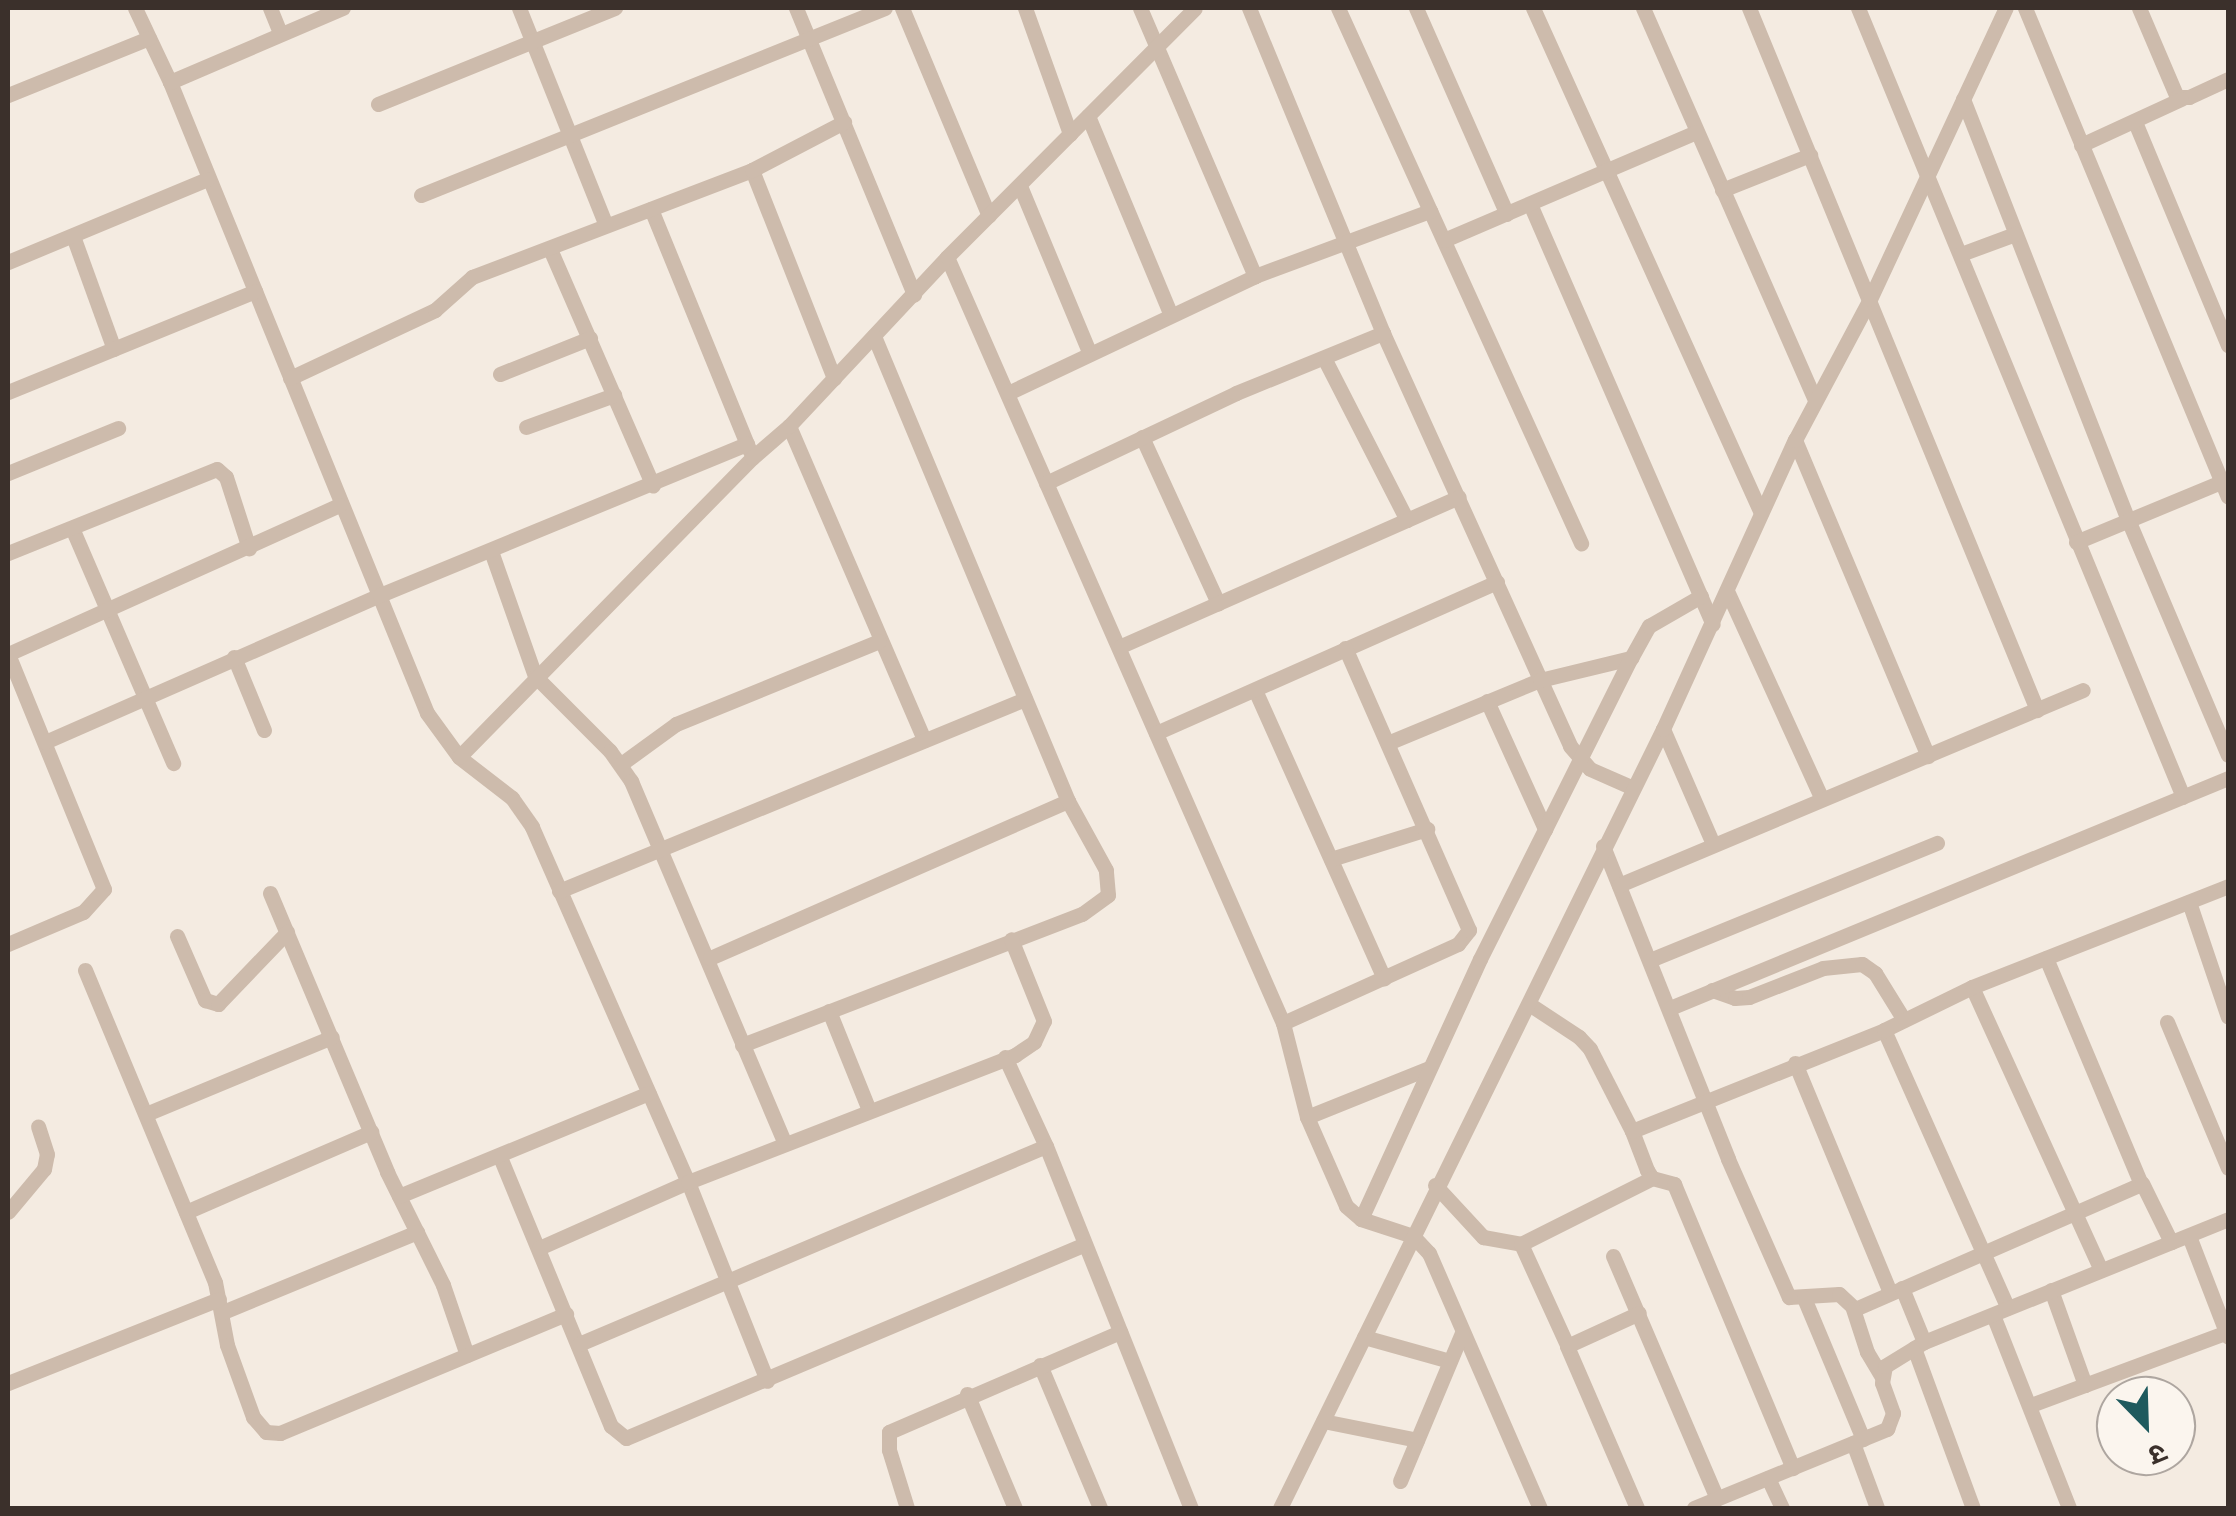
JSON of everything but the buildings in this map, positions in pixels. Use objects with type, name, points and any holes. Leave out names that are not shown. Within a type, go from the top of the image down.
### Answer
[{"type":"street","points":[[135,8],[170,82],[427,713],[459,757],[522,812],[688,1182],[767,1381]]},
{"type":"street","points":[[270,8],[280,34]]},
{"type":"street","points":[[170,82],[343,8]]},
{"type":"street","points":[[519,8],[605,223]]},
{"type":"street","points":[[378,104],[614,8]]},
{"type":"street","points":[[796,8],[914,295]]},
{"type":"street","points":[[422,195],[808,35],[885,8]]},
{"type":"street","points":[[902,8],[989,216]]},
{"type":"street","points":[[1025,8],[1070,134]]},
{"type":"street","points":[[1140,8],[1255,276]]},
{"type":"street","points":[[45,742],[380,594],[750,451],[789,426],[947,257],[1195,8]]},
{"type":"street","points":[[1249,8],[1383,334],[1579,760],[1632,788]]},
{"type":"street","points":[[1338,8],[1581,543]]},
{"type":"street","points":[[1416,8],[1507,214]]},
{"type":"street","points":[[1533,8],[1761,513]]},
{"type":"street","points":[[1642,8],[1815,400]]},
{"type":"street","points":[[1749,8],[2037,710]]},
{"type":"street","points":[[1858,8],[2183,797]]},
{"type":"street","points":[[1280,1508],[1713,624],[1795,440],[1870,299],[2006,8]]},
{"type":"street","points":[[2026,8],[2226,486],[2076,542]]},
{"type":"street","points":[[2139,8],[2173,92],[2181,99]]},
{"type":"street","points":[[8,95],[149,38]]},
{"type":"street","points":[[2081,144],[2228,79]]},
{"type":"street","points":[[1962,99],[2129,522],[2221,718],[2228,756]]},
{"type":"street","points":[[1088,116],[1170,313]]},
{"type":"street","points":[[290,378],[435,310],[472,277],[752,170],[844,122]]},
{"type":"street","points":[[2136,122],[2225,325],[2228,345]]},
{"type":"street","points":[[1444,240],[1696,132]]},
{"type":"street","points":[[1722,190],[1810,155]]},
{"type":"street","points":[[752,170],[834,378]]},
{"type":"street","points":[[8,262],[207,178]]},
{"type":"street","points":[[1020,186],[1089,352]]},
{"type":"street","points":[[1530,204],[1713,624]]},
{"type":"street","points":[[651,209],[750,451]]},
{"type":"street","points":[[1010,392],[1255,276],[1430,211]]},
{"type":"street","points":[[1961,254],[2016,234]]},
{"type":"street","points":[[73,236],[114,349]]},
{"type":"street","points":[[550,249],[653,486]]},
{"type":"street","points":[[947,257],[1010,392],[1046,483],[1283,1023],[1307,1117],[1346,1206],[1360,1219],[1413,1236],[1430,1252],[1540,1508]]},
{"type":"street","points":[[8,392],[254,291]]},
{"type":"street","points":[[1046,483],[1142,437],[1383,334]]},
{"type":"street","points":[[742,1045],[1082,914],[1108,895],[1106,870],[1068,801],[874,336]]},
{"type":"street","points":[[500,374],[590,338]]},
{"type":"street","points":[[1324,358],[1407,520]]},
{"type":"street","points":[[526,426],[614,394]]},
{"type":"street","points":[[789,426],[924,740]]},
{"type":"street","points":[[8,473],[118,428]]},
{"type":"street","points":[[1142,437],[1218,603]]},
{"type":"street","points":[[1795,440],[1928,756]]},
{"type":"street","points":[[459,757],[750,451]]},
{"type":"street","points":[[8,554],[218,469],[226,477],[249,548]]},
{"type":"street","points":[[1120,646],[1460,497]]},
{"type":"street","points":[[8,944],[82,912],[104,889],[8,654],[340,506]]},
{"type":"street","points":[[72,528],[148,696],[173,763]]},
{"type":"street","points":[[490,550],[535,676],[621,764],[710,958],[784,1142]]},
{"type":"street","points":[[1156,733],[1497,582]]},
{"type":"street","points":[[1728,593],[1821,797]]},
{"type":"street","points":[[1360,1219],[1545,829],[1631,658],[1649,626],[1701,596]]},
{"type":"street","points":[[621,764],[699,714],[879,640]]},
{"type":"street","points":[[1283,1023],[1458,944],[1469,930],[1346,648]]},
{"type":"street","points":[[234,657],[264,730]]},
{"type":"street","points":[[1390,742],[1540,680],[1631,658]]},
{"type":"street","points":[[1255,690],[1384,978]]},
{"type":"street","points":[[1619,885],[2083,690]]},
{"type":"street","points":[[559,891],[1025,699]]},
{"type":"street","points":[[1487,702],[1545,829]]},
{"type":"street","points":[[1662,728],[1714,844]]},
{"type":"street","points":[[1670,1008],[2228,778]]},
{"type":"street","points":[[710,958],[1068,801]]},
{"type":"street","points":[[1331,858],[1427,829]]},
{"type":"street","points":[[1650,960],[1937,843]]},
{"type":"street","points":[[1603,846],[1784,1293],[1804,1298],[1839,1294],[1853,1308],[1867,1352],[1882,1377],[1892,1419],[1887,1429],[1694,1508]]},
{"type":"street","points":[[1632,1131],[1884,1030],[1972,987],[2228,886]]},
{"type":"street","points":[[270,893],[371,1132],[458,1320],[467,1356]]},
{"type":"street","points":[[2189,902],[2228,1017]]},
{"type":"street","points":[[177,936],[205,1000],[218,1004],[288,932]]},
{"type":"street","points":[[539,1248],[784,1142],[1005,1058],[1034,1042],[1044,1021],[1012,940]]},
{"type":"street","points":[[2046,958],[2171,1242]]},
{"type":"street","points":[[1712,990],[1749,998],[1823,968],[1862,964],[1875,973],[1904,1020]]},
{"type":"street","points":[[84,970],[186,1212],[221,1306],[228,1345],[253,1417],[272,1434],[566,1314]]},
{"type":"street","points":[[1972,987],[2100,1270]]},
{"type":"street","points":[[1529,1004],[1580,1036],[1632,1131],[1652,1178]]},
{"type":"street","points":[[829,1011],[869,1110]]},
{"type":"street","points":[[2167,1022],[2228,1168]]},
{"type":"street","points":[[1884,1030],[1982,1254],[2069,1508]]},
{"type":"street","points":[[146,1114],[332,1037]]},
{"type":"street","points":[[1005,1058],[1046,1146],[1191,1508]]},
{"type":"street","points":[[1795,1063],[1919,1345],[1973,1508]]},
{"type":"street","points":[[1307,1117],[1430,1068]]},
{"type":"street","points":[[400,1196],[500,1158],[649,1093]]},
{"type":"street","points":[[8,1212],[44,1169],[47,1154],[38,1126]]},
{"type":"street","points":[[186,1212],[371,1132]]},
{"type":"street","points":[[579,1344],[1046,1146]]},
{"type":"street","points":[[500,1158],[611,1426],[626,1438],[1083,1245]]},
{"type":"street","points":[[1436,1185],[1484,1238],[1521,1244],[1652,1178],[1674,1184],[1792,1468]]},
{"type":"street","points":[[1853,1308],[2142,1182]]},
{"type":"street","points":[[1882,1377],[1890,1361],[1919,1345],[2228,1219]]},
{"type":"street","points":[[8,1383],[417,1232]]},
{"type":"street","points":[[2031,1405],[2228,1334],[2189,1236]]},
{"type":"street","points":[[1521,1244],[1637,1508]]},
{"type":"street","points":[[1613,1256],[1717,1499]]},
{"type":"street","points":[[2051,1290],[2085,1385]]},
{"type":"street","points":[[1804,1298],[1858,1441],[1877,1508]]},
{"type":"street","points":[[1567,1345],[1639,1313]]},
{"type":"street","points":[[906,1508],[889,1432],[967,1394],[1120,1332]]},
{"type":"street","points":[[1400,1481],[1462,1333]]},
{"type":"street","points":[[1364,1337],[1450,1361]]},
{"type":"street","points":[[1040,1365],[1100,1508]]},
{"type":"street","points":[[967,1394],[1015,1508]]},
{"type":"street","points":[[1323,1420],[1417,1440]]},
{"type":"street","points":[[1768,1478],[1782,1508]]}]
